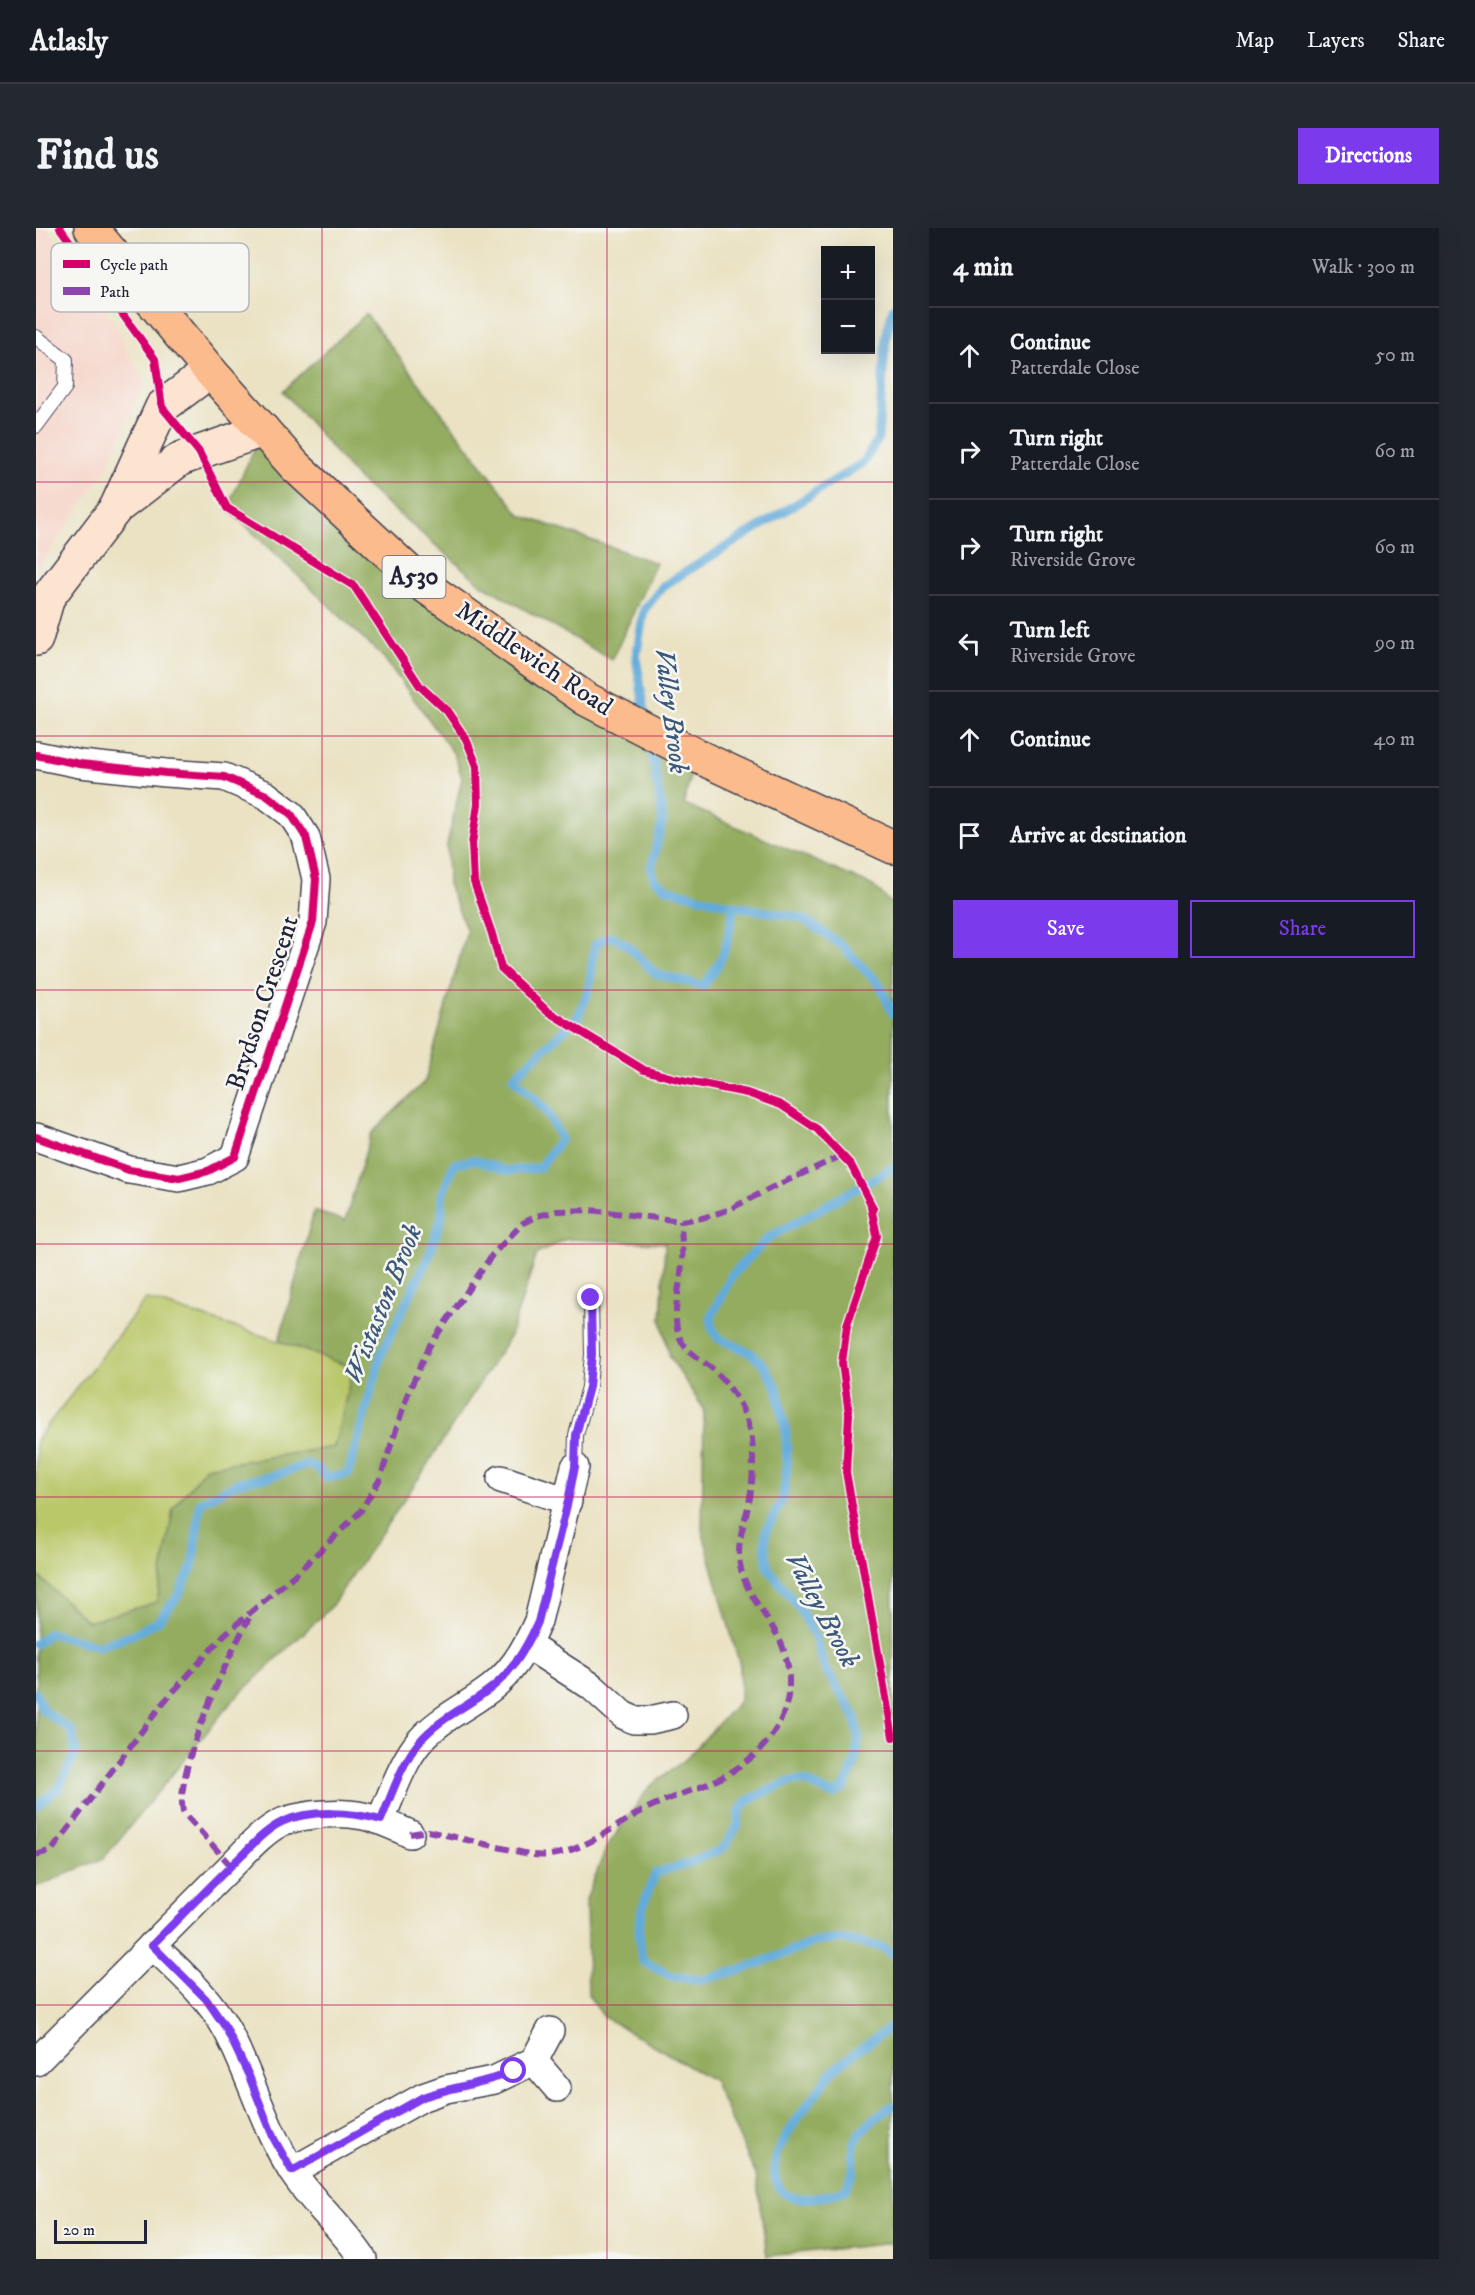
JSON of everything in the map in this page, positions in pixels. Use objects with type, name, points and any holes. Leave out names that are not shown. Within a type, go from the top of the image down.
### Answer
[{"type":"highway","name":"Middlewich Road","points":[[91,228],[103,243]]},
{"type":"highway","name":"Middlewich Road","points":[[161,312],[295,466],[422,584],[586,699],[695,755],[893,847]]},
{"type":"street","points":[[36,639],[41,604],[116,508],[162,407],[210,371]]},
{"type":"street","points":[[116,508],[180,459],[263,430]]},
{"type":"street","name":"Brydson Crescent","points":[[36,754],[80,764],[224,777],[266,795],[291,814],[306,837],[316,879],[313,922],[235,1157],[208,1171],[179,1178],[129,1170],[36,1137]]},
{"type":"street","points":[[381,1820],[404,1768],[419,1742],[434,1728],[500,1681],[515,1665],[527,1645],[538,1622],[575,1467]]},
{"type":"street","points":[[501,1479],[568,1501]]},
{"type":"street","points":[[527,1645],[591,1686],[634,1720],[650,1720],[673,1715]]},
{"type":"street","points":[[36,2062],[231,1866],[264,1834],[281,1822],[300,1817],[342,1813],[381,1820],[410,1834]]},
{"type":"street","points":[[152,1945],[206,1999],[226,2028],[249,2076],[274,2139],[292,2171],[363,2259]]},
{"type":"street","points":[[292,2171],[423,2097],[446,2089],[494,2080],[534,2061],[550,2031]]},
{"type":"street","points":[[534,2061],[557,2088]]},
{"type":"lane","points":[[36,337],[66,360],[65,387],[36,426]]},
{"type":"lane","points":[[575,1467],[576,1435],[589,1387],[592,1355],[591,1298]]},
{"type":"shaded area","points":[[36,228],[47,228],[58,243],[51,243],[51,312],[106,312],[117,327],[143,386],[106,470],[36,570]]},
{"type":"green space","points":[[366,314],[520,515],[656,563],[612,660],[481,584],[359,480],[283,391]]},
{"type":"green space","points":[[263,430],[422,584],[695,755],[684,804],[873,886],[893,905],[893,2243],[767,2256],[756,2175],[713,2080],[604,2017],[588,1995],[586,1900],[606,1848],[649,1787],[687,1758],[740,1700],[740,1666],[702,1530],[704,1410],[670,1357],[661,1320],[665,1243],[566,1239],[537,1254],[510,1336],[421,1475],[330,1608],[233,1700],[104,1858],[36,1887],[36,1574],[88,1622],[157,1602],[173,1509],[206,1467],[334,1447],[353,1368],[279,1341],[314,1211],[345,1221],[371,1134],[425,1081],[467,931],[448,884],[447,845],[462,778],[454,754],[384,658],[227,508]]},
{"type":"green space","points":[[146,1299],[279,1341],[354,1368],[334,1447],[206,1467],[173,1509],[158,1602],[88,1622],[36,1574],[36,1440]]},
{"type":"waterway","name":"Valley Brook","points":[[646,720],[636,657],[644,610],[663,586],[864,462],[878,438],[886,336],[893,308]]},
{"type":"waterway","name":"Valley Brook","points":[[650,740],[663,819],[651,869],[655,880],[668,889],[734,906],[802,918],[840,944],[880,985],[893,1014]]},
{"type":"waterway","name":"Wistaston Brook","points":[[36,1644],[49,1633],[99,1646],[134,1634],[158,1621],[178,1596],[193,1565],[200,1503],[239,1482],[273,1476],[308,1464],[319,1469],[326,1478],[348,1474],[381,1355],[429,1256],[442,1216],[442,1195],[454,1164],[474,1160],[507,1171],[539,1168],[561,1139],[546,1110],[513,1078],[578,1017],[589,989],[595,944],[612,936],[628,946],[656,974],[703,986],[721,958],[728,939],[734,906]]},
{"type":"waterway","name":"Valley Brook","points":[[893,1168],[768,1238],[732,1275],[711,1317],[712,1328],[718,1338],[751,1353],[764,1365],[777,1387],[786,1432],[787,1469],[783,1499],[766,1531],[768,1568],[800,1609],[815,1637],[825,1669],[854,1714],[859,1736],[855,1764],[844,1788],[833,1795],[802,1780],[788,1782],[746,1801],[739,1813],[738,1825],[724,1848],[690,1863],[656,1873],[643,1906],[639,1926],[643,1961],[671,1976],[702,1980],[741,1970],[815,1942],[842,1939],[882,1947],[893,1954]]},
{"type":"waterway","name":"Wistaston Brook","points":[[36,1693],[43,1710],[72,1731],[76,1752],[59,1788],[36,1806]]},
{"type":"waterway","name":"Valley Brook","points":[[893,2025],[834,2070],[789,2131],[777,2157],[775,2169],[776,2181],[783,2192],[789,2196],[804,2198],[845,2190],[853,2173],[854,2143],[867,2125],[893,2106]]},
{"type":"marked path","points":[[36,1855],[52,1850],[163,1703],[224,1635],[299,1571],[360,1512],[380,1479],[408,1393],[430,1345],[492,1255],[523,1223],[537,1216],[557,1211],[590,1210],[681,1221],[702,1218],[728,1210],[841,1156]]},
{"type":"marked path","points":[[410,1834],[428,1831],[533,1855],[565,1852],[595,1839],[652,1806],[731,1772],[762,1748],[782,1718],[789,1683],[782,1645],[744,1580],[739,1560],[741,1536],[751,1487],[753,1463],[750,1429],[731,1389],[717,1373],[685,1347],[677,1329],[676,1311],[682,1257],[681,1221]]},
{"type":"marked path","points":[[231,1866],[183,1812],[182,1793],[194,1743],[205,1714],[249,1618]]},
{"type":"cycle path","points":[[60,228],[71,243]]},
{"type":"cycle path","points":[[121,312],[155,359],[162,407],[199,452],[227,508],[354,586],[420,686],[447,711],[466,739],[477,766],[478,804],[472,844],[474,882],[501,968],[547,1011],[644,1070],[747,1093],[781,1105],[817,1129],[851,1165],[873,1208],[871,1207],[877,1236],[847,1325],[842,1363],[849,1414],[846,1472],[893,1737]]},
{"type":"cycle path","points":[[36,755],[80,764],[224,777],[266,795],[291,814],[306,837],[316,879],[313,922],[235,1157],[208,1171],[179,1178],[129,1170],[36,1137]]},
{"type":"route","points":[[514,2071],[494,2080],[446,2089],[423,2097],[292,2171],[274,2139],[249,2076],[226,2028],[206,1999],[152,1945],[264,1834],[281,1822],[300,1817],[342,1813],[381,1820],[404,1768],[419,1742],[434,1728],[484,1694],[515,1665],[538,1622],[568,1501],[575,1467],[576,1435],[589,1387],[592,1355],[591,1298]]}]
